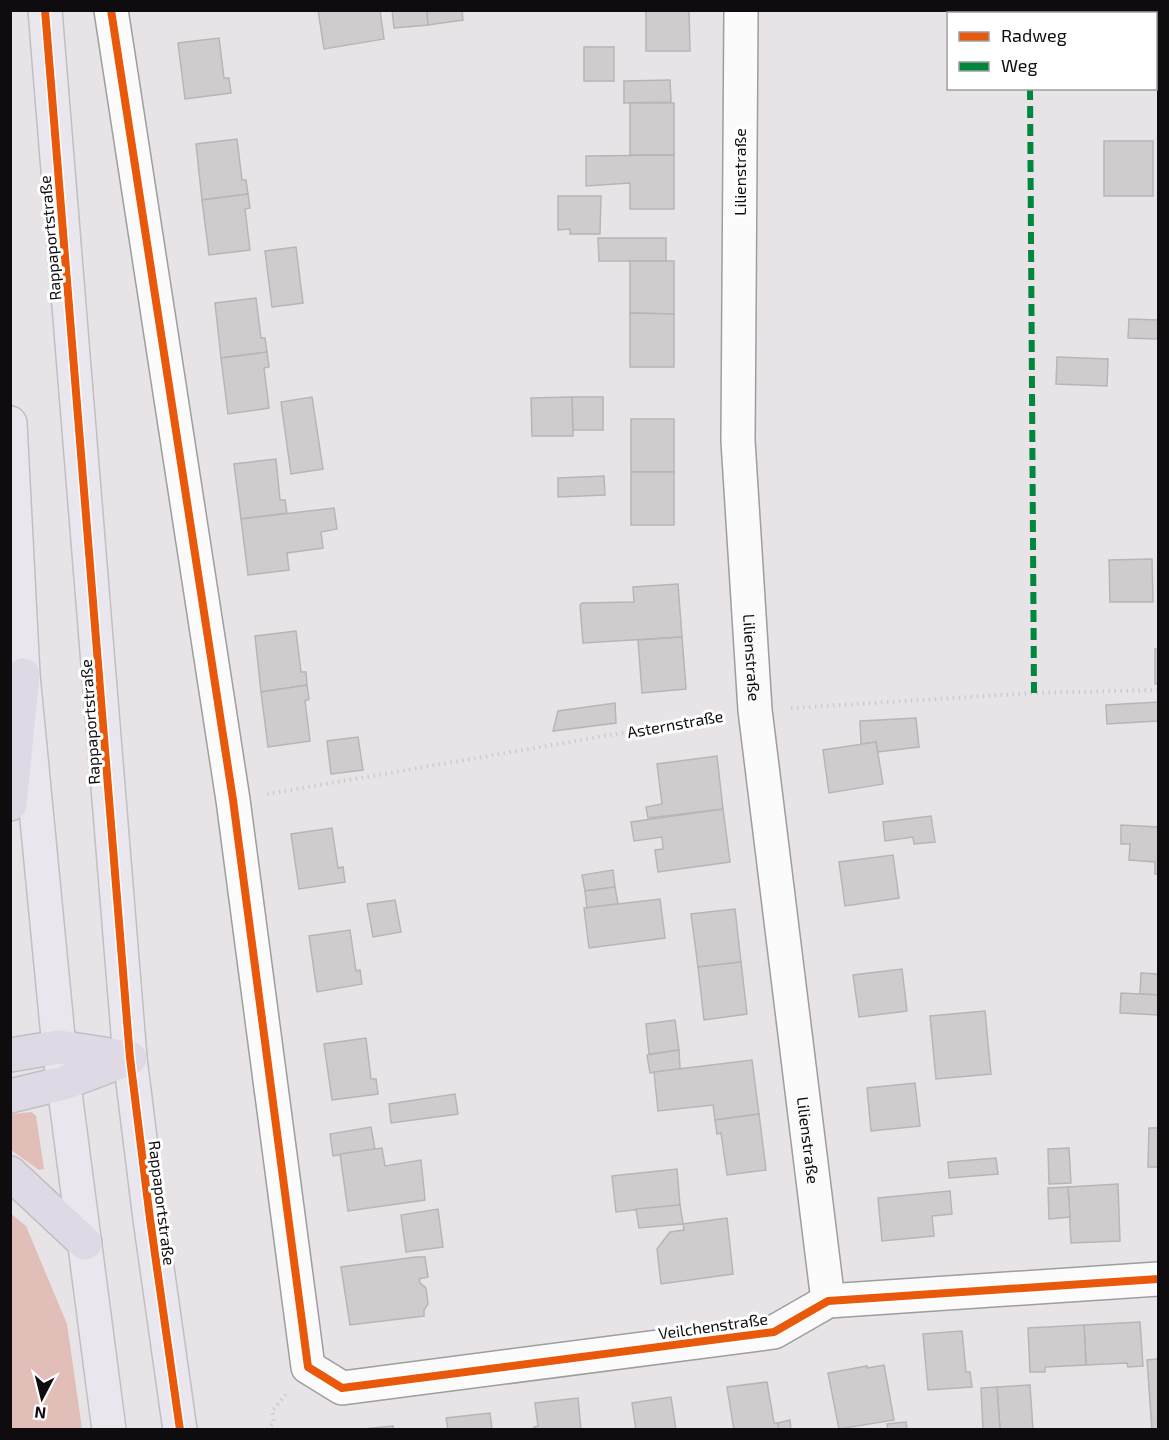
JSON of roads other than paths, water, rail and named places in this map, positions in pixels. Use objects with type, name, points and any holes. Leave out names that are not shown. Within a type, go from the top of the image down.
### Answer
[{"type":"highway","points":[[10,804],[23,675]]},
{"type":"highway","points":[[10,1055],[59,1047],[130,1058]]},
{"type":"highway","points":[[10,1096],[64,1083],[130,1058]]},
{"type":"highway","points":[[10,1173],[84,1243]]},
{"type":"main road","name":"Rappaportstraße","points":[[45,10],[130,1058],[180,1430]]},
{"type":"main road","points":[[10,423],[23,675],[59,1047],[109,1430]]},
{"type":"street","name":"Veilchenstraße","points":[[111,10],[233,800],[308,1367],[342,1388],[774,1332],[828,1301],[1158,1279]]},
{"type":"street","name":"Lilienstraße","points":[[741,10],[738,441],[755,710],[828,1301]]}]
